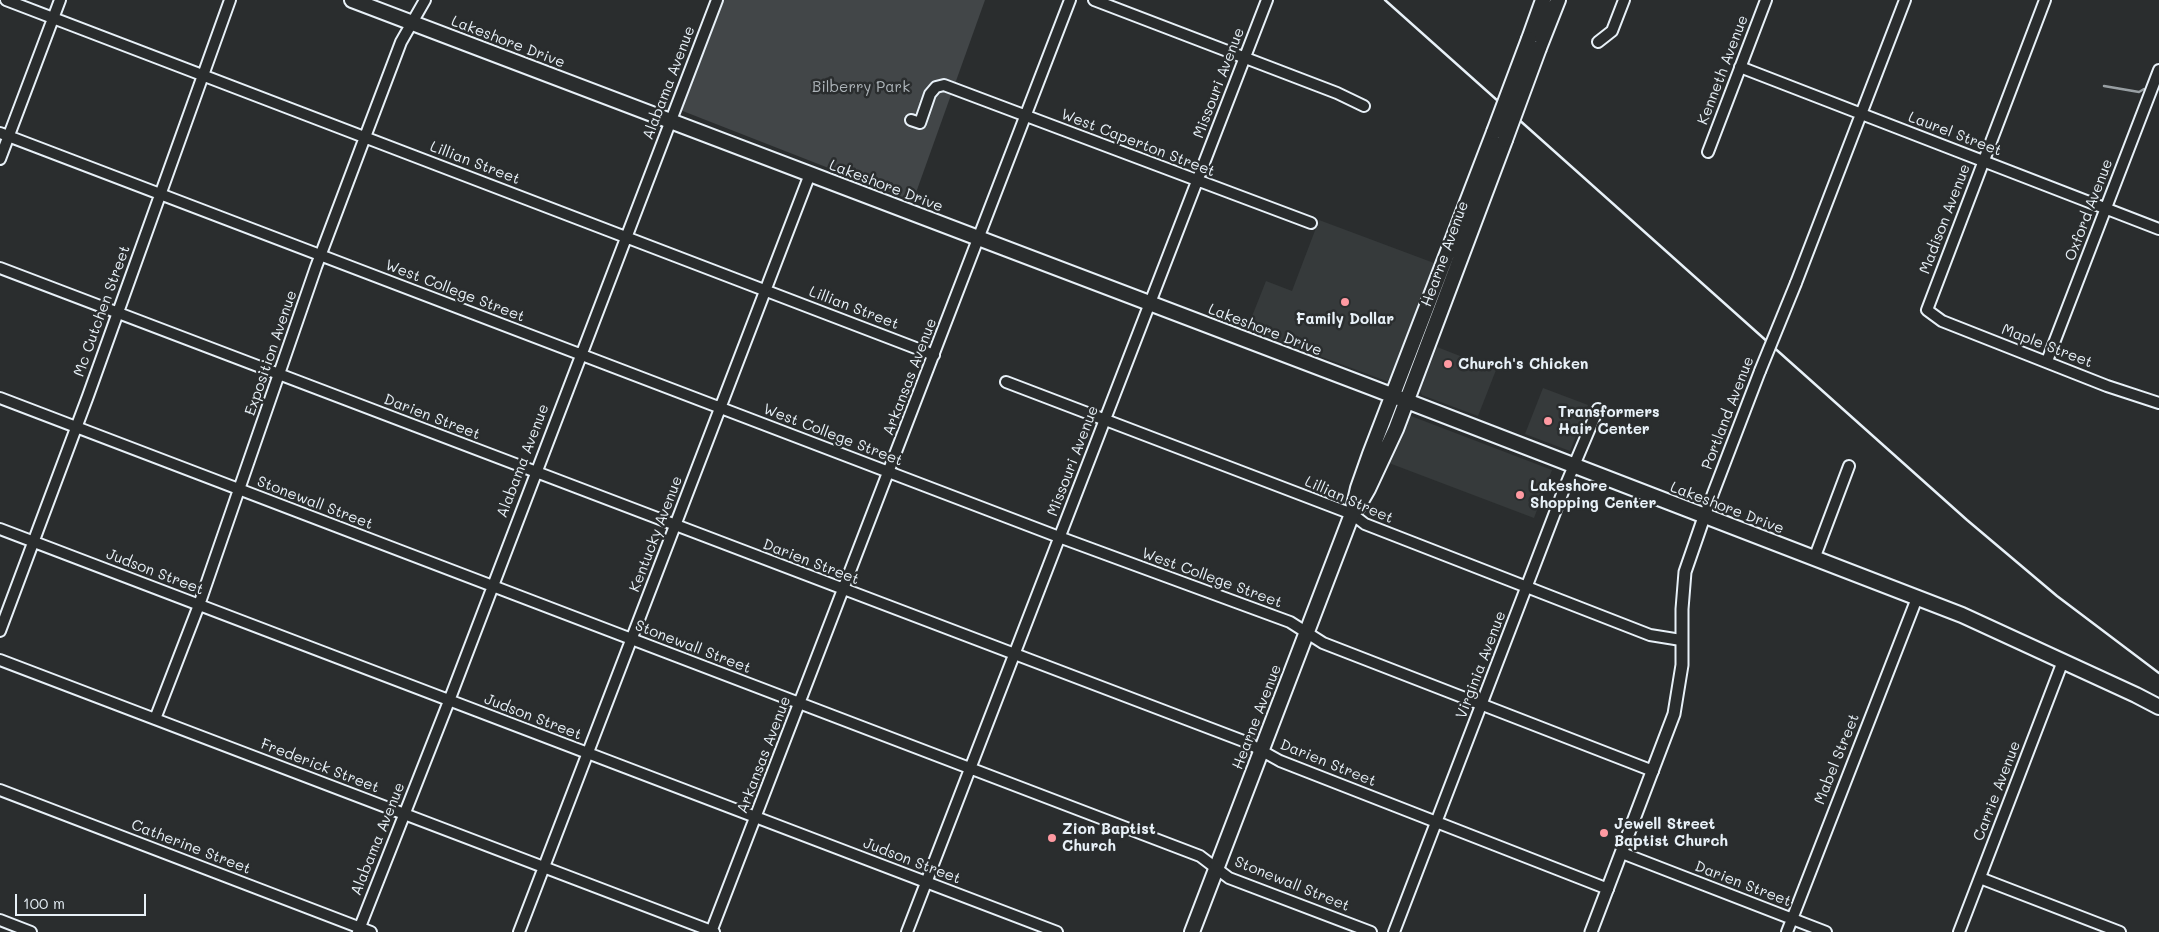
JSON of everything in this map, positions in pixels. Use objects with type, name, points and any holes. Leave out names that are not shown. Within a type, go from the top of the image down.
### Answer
[{"type":"main road","name":"Lakeshore Drive","points":[[352,0],[1917,598],[1980,623],[2159,707]]},
{"type":"main road","name":"Hearne Avenue","points":[[1534,44],[1544,0]]},
{"type":"main road","name":"Hearne Avenue","points":[[1192,932],[1352,514],[1358,488],[1436,280],[1499,136],[1534,44],[1558,0]]},
{"type":"main road","name":"Hearne Avenue","points":[[1352,514],[1368,489],[1407,402],[1451,287],[1499,136]]},
{"type":"main road","points":[[1436,280],[1451,287]]},
{"type":"street","name":"Lillian Street","points":[[6,0],[934,355]]},
{"type":"street","points":[[0,159],[4,134],[60,0]]},
{"type":"street","name":"Mc Cutchen Street","points":[[0,631],[230,0]]},
{"type":"street","name":"Exposition Avenue","points":[[155,719],[199,605],[364,137],[401,42],[424,0]]},
{"type":"street","name":"Alabama Avenue","points":[[358,930],[449,701],[717,0]]},
{"type":"street","name":"Arkansas Avenue","points":[[712,932],[1070,0]]},
{"type":"street","points":[[1094,0],[1244,57],[1364,106]]},
{"type":"street","name":"Missouri Avenue","points":[[907,932],[1267,0]]},
{"type":"street","points":[[1598,42],[1612,31],[1624,0]]},
{"type":"street","name":"Kenneth Avenue","points":[[1708,152],[1766,0]]},
{"type":"street","name":"Portland Avenue","points":[[1591,932],[1674,714],[1682,665],[1682,609],[1685,572],[1760,371],[1905,0]]},
{"type":"street","name":"Madison Avenue","points":[[1927,310],[2045,0]]},
{"type":"street","name":"Laurel Street","points":[[1740,67],[2159,229]]},
{"type":"street","name":"Oxford Avenue","points":[[2047,361],[2159,70]]},
{"type":"street","name":"West Caperton Street","points":[[911,120],[920,123],[930,94],[936,87],[944,85],[1311,223]]},
{"type":"street","name":"West College Street","points":[[4,134],[1059,537],[1290,622],[1323,643],[1653,771]]},
{"type":"street","name":"Kentucky Avenue","points":[[519,932],[810,174]]},
{"type":"street","name":"Darien Street","points":[[0,268],[1246,742],[1280,761],[1608,889]]},
{"type":"street","name":"Maple Street","points":[[1927,310],[1942,321],[2106,385],[2159,403]]},
{"type":"street","name":"Lillian Street","points":[[1006,382],[1352,514],[1365,524],[1527,588],[1650,635],[1681,640]]},
{"type":"street","name":"Stonewall Street","points":[[0,398],[1200,856],[1228,878],[1371,932]]},
{"type":"street","name":"Virginia Avenue","points":[[1394,932],[1598,409]]},
{"type":"street","points":[[1814,559],[1849,466]]},
{"type":"street","name":"Judson Street","points":[[0,529],[1057,932]]},
{"type":"street","name":"Mabel Street","points":[[1787,932],[1917,598]]},
{"type":"street","name":"Frederick Street","points":[[0,660],[712,932]]},
{"type":"street","name":"Carrie Avenue","points":[[1959,932],[2063,661]]},
{"type":"street","name":"Catherine Street","points":[[0,790],[358,930],[371,932]]},
{"type":"street","name":"Darien Street","points":[[1622,853],[1826,932]]},
{"type":"street","points":[[1980,878],[2120,932]]},
{"type":"street","points":[[0,920],[31,932]]},
{"type":"shaded area","points":[[1319,220],[1434,263],[1389,382],[1247,329],[1266,281],[1292,291]]},
{"type":"shaded area","points":[[1437,347],[1496,370],[1478,416],[1422,395],[1420,391]]},
{"type":"shaded area","points":[[1543,388],[1588,405],[1570,451],[1525,434]]},
{"type":"shaded area","points":[[1411,416],[1552,470],[1534,518],[1389,463],[1407,418]]},
{"type":"green space","name":"Bilberry Park","points":[[717,0],[985,0],[913,201],[675,108]]},
{"type":"waterway","points":[[2104,86],[2139,92],[2144,89]]},
{"type":"railway","points":[[1385,0],[1967,520],[2057,596],[2159,673]]},
{"type":"place","name":"Family Dollar","points":[[1345,302]]},
{"type":"place","name":"Church's Chicken","points":[[1448,364]]},
{"type":"place","name":"Transformers Hair Center","points":[[1548,421]]},
{"type":"place","name":"Lakeshore Shopping Center","points":[[1520,495]]},
{"type":"place","name":"Jewell Street Baptist Church","points":[[1604,833]]},
{"type":"place","name":"Zion Baptist Church","points":[[1052,838]]}]
